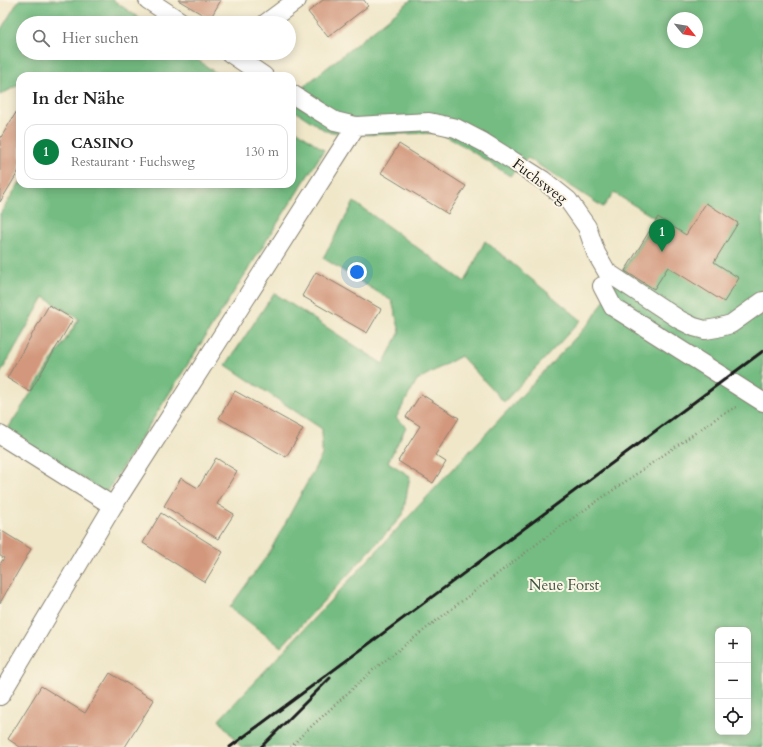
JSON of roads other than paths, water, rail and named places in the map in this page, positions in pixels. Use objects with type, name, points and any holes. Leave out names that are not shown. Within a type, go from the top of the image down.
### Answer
[{"type":"street","points":[[148,0],[172,16]]},
{"type":"street","points":[[275,16],[297,0]]},
{"type":"street","points":[[240,60],[258,72]]},
{"type":"street","name":"Fuchsweg","points":[[296,97],[335,121],[356,126],[429,122],[456,128],[483,142],[542,180],[568,200],[587,227],[596,253],[607,272],[680,320],[694,327],[705,330],[731,324],[763,301]]},
{"type":"street","points":[[0,696],[113,506],[356,126]]},
{"type":"street","points":[[602,286],[613,307],[759,399]]},
{"type":"street","points":[[0,435],[113,506]]},
{"type":"railway","points":[[230,747],[763,351]]},
{"type":"railway","points":[[261,747],[330,678]]},
{"type":"place","name":"CASINO","points":[[662,252]]},
{"type":"park label","name":"Neue Forst","points":[[564,585]]}]
